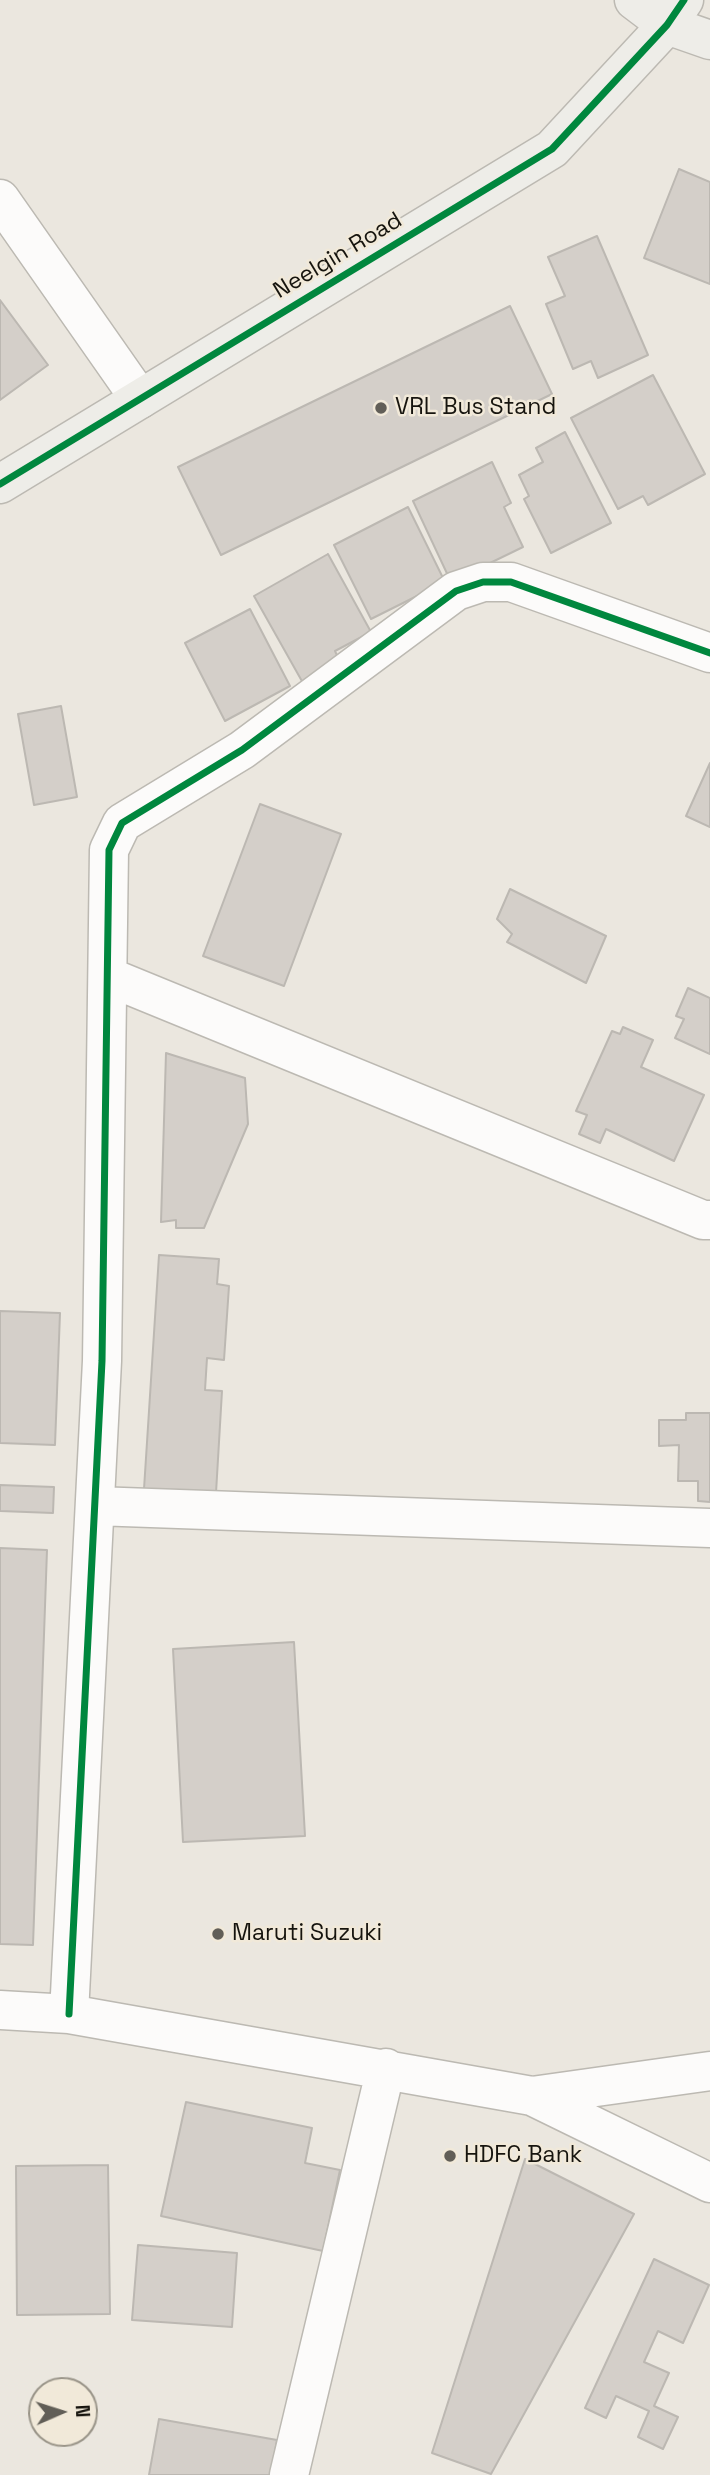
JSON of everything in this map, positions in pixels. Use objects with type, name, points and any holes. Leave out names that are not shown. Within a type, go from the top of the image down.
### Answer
[{"type":"street","points":[[634,0],[676,13],[710,40]]},
{"type":"street","name":"Neelgin Road","points":[[0,484],[552,149],[676,13]]},
{"type":"street","points":[[0,198],[140,399]]},
{"type":"street","points":[[69,2014],[102,1361],[109,850],[122,823],[242,750],[456,591],[483,582],[511,582],[710,653]]},
{"type":"street","points":[[109,977],[708,1215]]},
{"type":"street","points":[[95,1506],[710,1528]]},
{"type":"street","points":[[0,2010],[69,2014],[386,2068],[532,2096],[710,2183]]},
{"type":"street","points":[[289,2475],[386,2068]]},
{"type":"street","points":[[532,2096],[710,2071]]},
{"type":"building","points":[[679,169],[710,182],[710,284],[644,258]]},
{"type":"building","points":[[597,236],[648,355],[598,378],[591,361],[573,369],[546,304],[565,296],[548,257]]},
{"type":"building","points":[[0,300],[48,365],[0,400]]},
{"type":"building","points":[[510,306],[552,394],[221,555],[178,467]]},
{"type":"building","points":[[653,375],[705,474],[648,505],[643,496],[618,509],[571,418]]},
{"type":"building","points":[[565,432],[611,523],[551,553],[524,499],[529,496],[519,475],[543,462],[536,448]]},
{"type":"building","points":[[492,462],[511,503],[504,507],[523,547],[451,582],[413,501]]},
{"type":"building","points":[[408,507],[445,582],[371,619],[334,545]]},
{"type":"building","points":[[328,554],[371,632],[335,651],[340,662],[303,683],[254,596]]},
{"type":"building","points":[[250,609],[290,686],[225,721],[185,643]]},
{"type":"building","points":[[61,706],[77,797],[34,805],[18,714]]},
{"type":"building","points":[[710,763],[710,827],[686,816]]},
{"type":"building","points":[[260,804],[341,834],[284,986],[203,956]]},
{"type":"building","points":[[510,889],[606,936],[586,983],[507,942],[512,934],[497,919]]},
{"type":"building","points":[[688,988],[710,998],[710,1054],[675,1038],[684,1019],[676,1016]]},
{"type":"building","points":[[623,1027],[653,1040],[641,1067],[704,1095],[674,1161],[606,1129],[600,1143],[579,1134],[587,1115],[576,1111],[612,1031],[620,1034]]},
{"type":"building","points":[[166,1053],[245,1078],[248,1124],[204,1228],[176,1228],[176,1220],[161,1222]]},
{"type":"building","points":[[159,1255],[219,1259],[217,1284],[229,1286],[224,1360],[207,1358],[205,1390],[222,1391],[216,1493],[144,1489]]},
{"type":"building","points":[[0,1311],[60,1313],[55,1445],[0,1443]]},
{"type":"building","points":[[686,1413],[710,1413],[710,1502],[698,1501],[698,1481],[678,1481],[679,1445],[659,1446],[659,1420],[686,1420]]},
{"type":"building","points":[[0,1485],[54,1487],[53,1513],[0,1511]]},
{"type":"building","points":[[0,1548],[47,1550],[33,1945],[0,1944]]},
{"type":"building","points":[[294,1642],[305,1836],[183,1842],[173,1649]]},
{"type":"building","points":[[186,2102],[312,2128],[305,2163],[340,2170],[323,2251],[161,2216]]},
{"type":"building","points":[[525,2159],[634,2214],[491,2474],[432,2453]]},
{"type":"building","points":[[108,2165],[110,2314],[17,2315],[16,2166]]},
{"type":"building","points":[[138,2245],[237,2253],[232,2327],[132,2320]]},
{"type":"building","points":[[654,2259],[709,2285],[683,2343],[658,2331],[644,2362],[669,2373],[654,2406],[678,2417],[663,2449],[638,2437],[649,2411],[616,2396],[606,2418],[585,2408]]},
{"type":"building","points":[[159,2419],[277,2440],[271,2475],[149,2475]]},
{"type":"cycle path","points":[[0,484],[552,149],[667,25],[684,0]]},
{"type":"cycle path","points":[[69,2014],[102,1361],[109,850],[122,823],[242,750],[456,591],[483,582],[511,582],[710,653]]},
{"type":"place","name":"VRL Bus Stand","points":[[381,408]]},
{"type":"place","name":"Maruti Suzuki","points":[[218,1934]]},
{"type":"place","name":"HDFC Bank","points":[[450,2156]]}]
